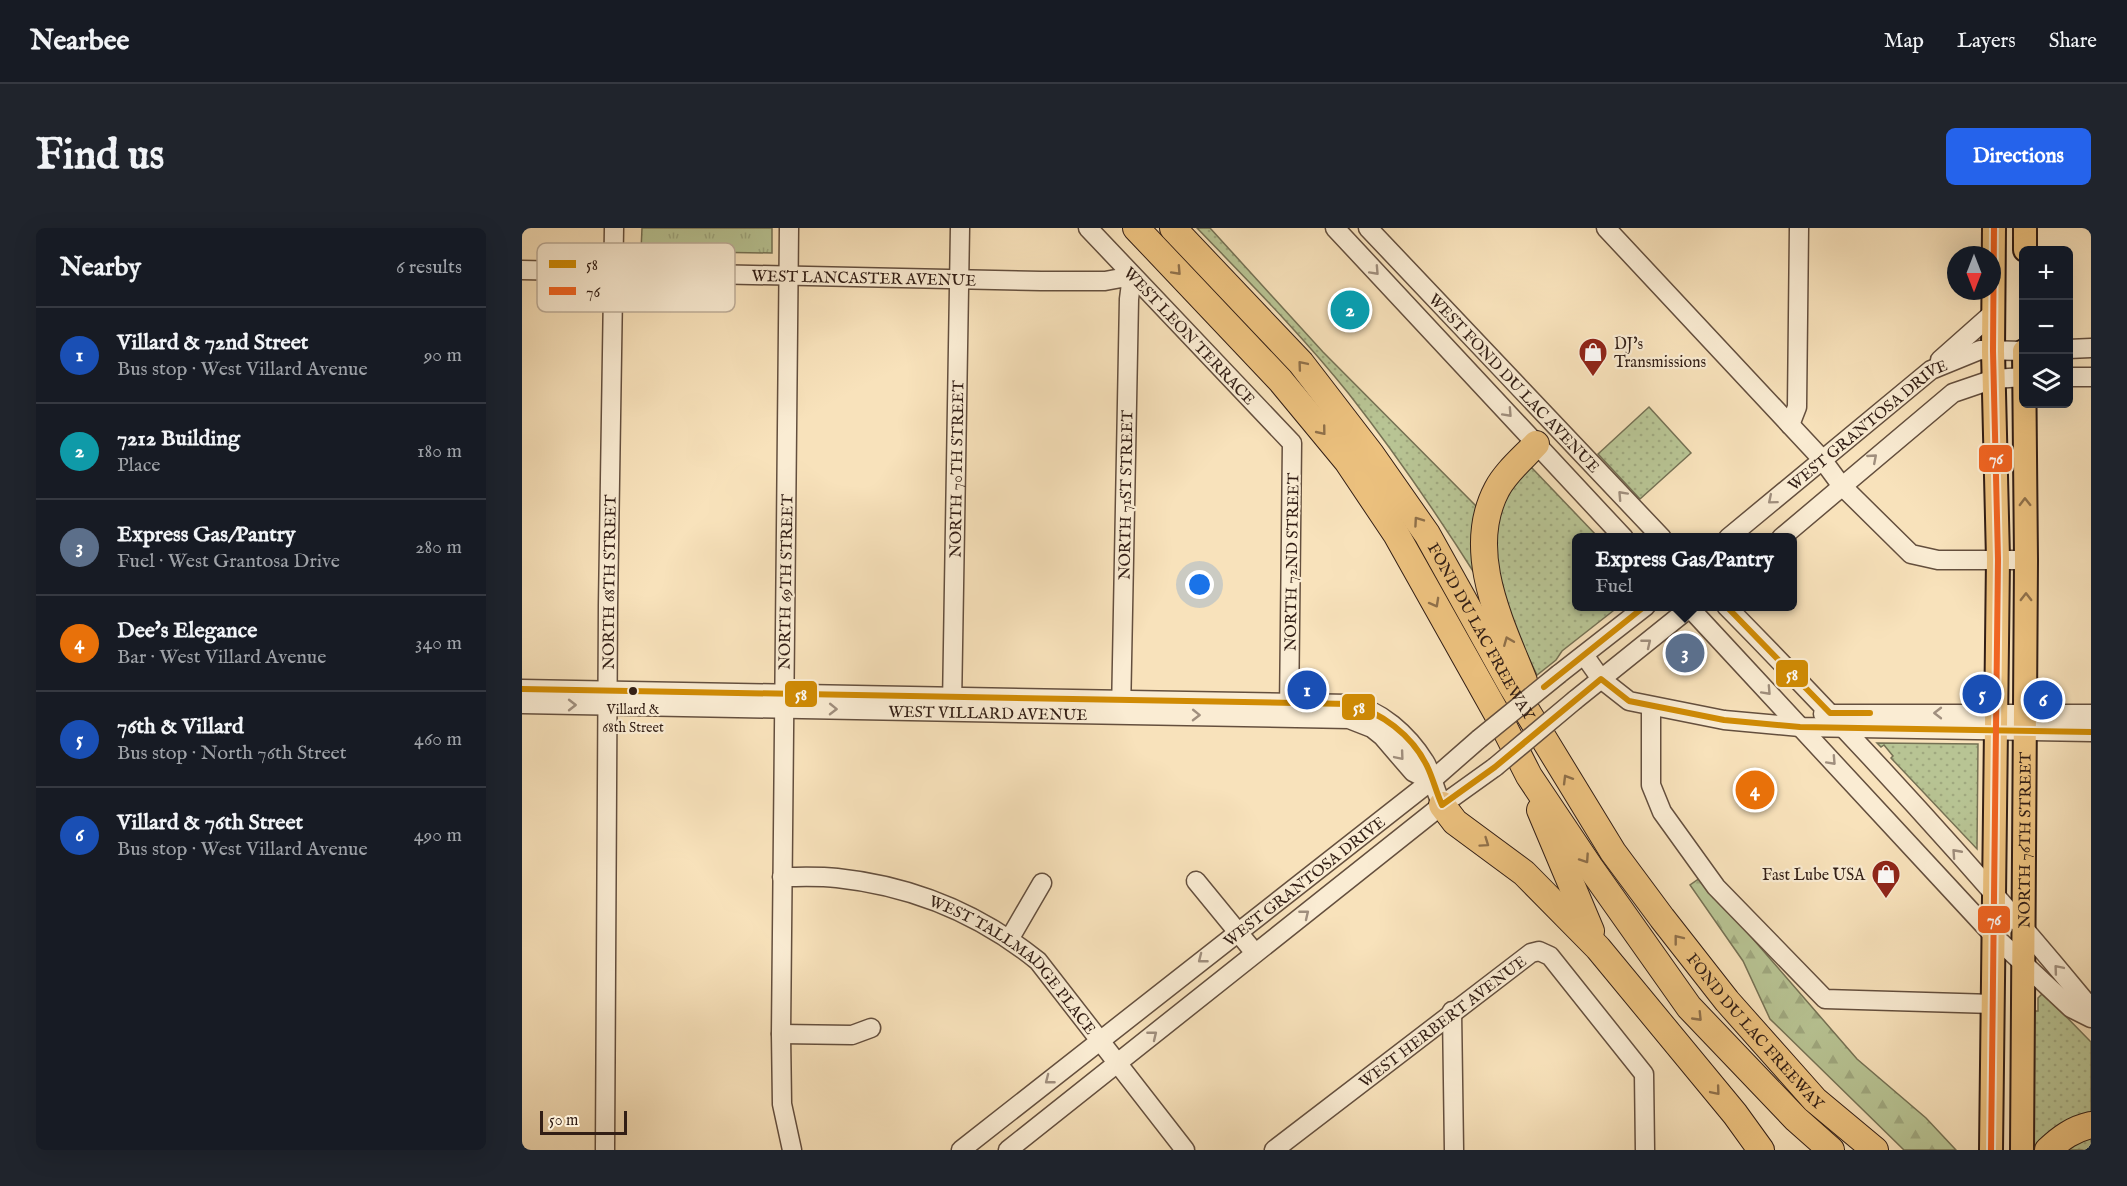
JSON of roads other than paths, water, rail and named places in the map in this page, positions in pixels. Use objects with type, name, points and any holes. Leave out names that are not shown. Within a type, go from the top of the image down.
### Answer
[{"type":"highway","name":"FOND DU LAC FREEWAY","points":[[1136,228],[1280,380],[1347,461],[1396,534],[1501,721],[1528,776],[1689,1008],[1796,1119],[1831,1150]]},
{"type":"highway","name":"FOND DU LAC FREEWAY","points":[[1173,228],[1301,363],[1371,454],[1427,534],[1511,686],[1612,852],[1727,1001],[1815,1101],[1875,1150]]},
{"type":"highway","points":[[1536,444],[1495,492],[1487,521],[1484,559],[1497,615],[1552,754]]},
{"type":"highway","points":[[1528,776],[1554,848],[1599,948]]},
{"type":"highway","points":[[1442,805],[1455,822],[1524,873],[1599,948],[1736,1114],[1761,1150]]},
{"type":"highway","points":[[1736,1114],[1774,1150]]},
{"type":"highway","points":[[2048,1150],[2078,1128],[2091,1125]]},
{"type":"main road","name":"NORTH 76TH STREET","points":[[1991,1150],[1998,558],[1993,351],[1994,228]]},
{"type":"main road","points":[[2025,228],[2025,246]]},
{"type":"main road","name":"NORTH 76TH STREET","points":[[2022,1150],[2026,560],[2024,408]]},
{"type":"street","name":"NORTH 68TH STREET","points":[[614,228],[614,243]]},
{"type":"street","name":"NORTH 69TH STREET","points":[[789,228],[781,1034],[782,1104],[792,1150]]},
{"type":"street","name":"NORTH 70TH STREET","points":[[952,703],[960,228]]},
{"type":"street","name":"WEST LEON TERRACE","points":[[1088,228],[1292,443]]},
{"type":"street","name":"WEST FOND DU LAC AVENUE","points":[[1335,228],[1620,533]]},
{"type":"street","name":"WEST FOND DU LAC AVENUE","points":[[1368,228],[1384,237],[1544,413],[1658,533]]},
{"type":"street","points":[[1790,425],[1797,407],[1798,228]]},
{"type":"street","points":[[1609,229],[1821,458],[1841,485],[1911,554],[1938,560],[1998,558],[2026,560]]},
{"type":"street","name":"WEST LANCASTER AVENUE","points":[[522,270],[537,270]]},
{"type":"street","name":"WEST LANCASTER AVENUE","points":[[735,273],[1105,281],[1132,276]]},
{"type":"street","name":"NORTH 71ST STREET","points":[[1121,707],[1129,298],[1132,276]]},
{"type":"street","name":"NORTH 68TH STREET","points":[[605,1150],[607,698],[612,312]]},
{"type":"street","points":[[1930,370],[1994,313]]},
{"type":"street","points":[[2073,349],[2091,348]]},
{"type":"street","name":"WEST GRANTOSA DRIVE","points":[[1733,533],[1930,370],[1966,354],[2019,351]]},
{"type":"street","name":"WEST GRANTOSA DRIVE","points":[[1786,533],[1925,414],[1953,393],[1994,378],[2019,377]]},
{"type":"street","points":[[2073,377],[2091,377]]},
{"type":"street","points":[[1905,390],[1925,414]]},
{"type":"street","points":[[1536,444],[1543,429],[1544,413]]},
{"type":"street","name":"NORTH 72ND STREET","points":[[1289,710],[1292,443]]},
{"type":"street","points":[[1599,510],[1613,533]]},
{"type":"street","name":"WEST GRANTOSA DRIVE","points":[[961,1150],[1431,781],[1479,739],[1638,611]]},
{"type":"street","name":"WEST GRANTOSA DRIVE","points":[[1008,1150],[1442,805],[1495,766],[1685,611]]},
{"type":"street","points":[[1693,611],[1790,723],[1994,936],[2071,1008],[2090,1017]]},
{"type":"street","points":[[1731,611],[1844,728],[2022,926],[2085,1001],[2090,1017]]},
{"type":"street","points":[[1584,655],[1601,679],[1629,701],[1651,708],[1724,720],[1844,728],[1996,722]]},
{"type":"street","name":"WEST VILLARD AVENUE","points":[[522,689],[607,698]]},
{"type":"street","name":"WEST VILLARD AVENUE","points":[[522,704],[607,698],[1289,710],[1349,704],[1377,713],[1395,727],[1426,763],[1442,805]]},
{"type":"street","points":[[1651,708],[1650,769],[1656,800],[1662,812],[1716,887],[1825,999],[1993,1004]]},
{"type":"street","points":[[1790,723],[1830,713],[2024,723],[2091,732]]},
{"type":"street","points":[[2024,723],[2091,714]]},
{"type":"street","name":"WEST TALLMADGE PLACE","points":[[782,877],[837,878],[901,889],[954,908],[1010,938],[1038,961],[1185,1150]]},
{"type":"street","points":[[1196,881],[1255,953]]},
{"type":"street","points":[[1010,938],[1042,882]]},
{"type":"street","name":"WEST HERBERT AVENUE","points":[[1274,1150],[1452,1011],[1530,953],[1539,951],[1550,956],[1644,1074],[1646,1150]]},
{"type":"street","points":[[1452,1011],[1454,1150]]},
{"type":"street","points":[[781,1034],[852,1035],[871,1028]]},
{"type":"place","name":"7212 Building","points":[[1350,310]]},
{"type":"place","name":"DJ's Transmissions","points":[[1593,378]]},
{"type":"place","name":"Express Gas/Pantry","points":[[1685,653]]},
{"type":"place","name":"Villard & 72nd Street","points":[[1307,690]]},
{"type":"place","name":"Villard & 68th Street","points":[[633,691]]},
{"type":"place","name":"76th & Villard","points":[[1982,694]]},
{"type":"place","name":"Villard & 76th Street","points":[[2043,700]]},
{"type":"place","name":"Dee's Elegance","points":[[1755,790]]},
{"type":"place","name":"Fast Lube USA","points":[[1886,900]]}]
